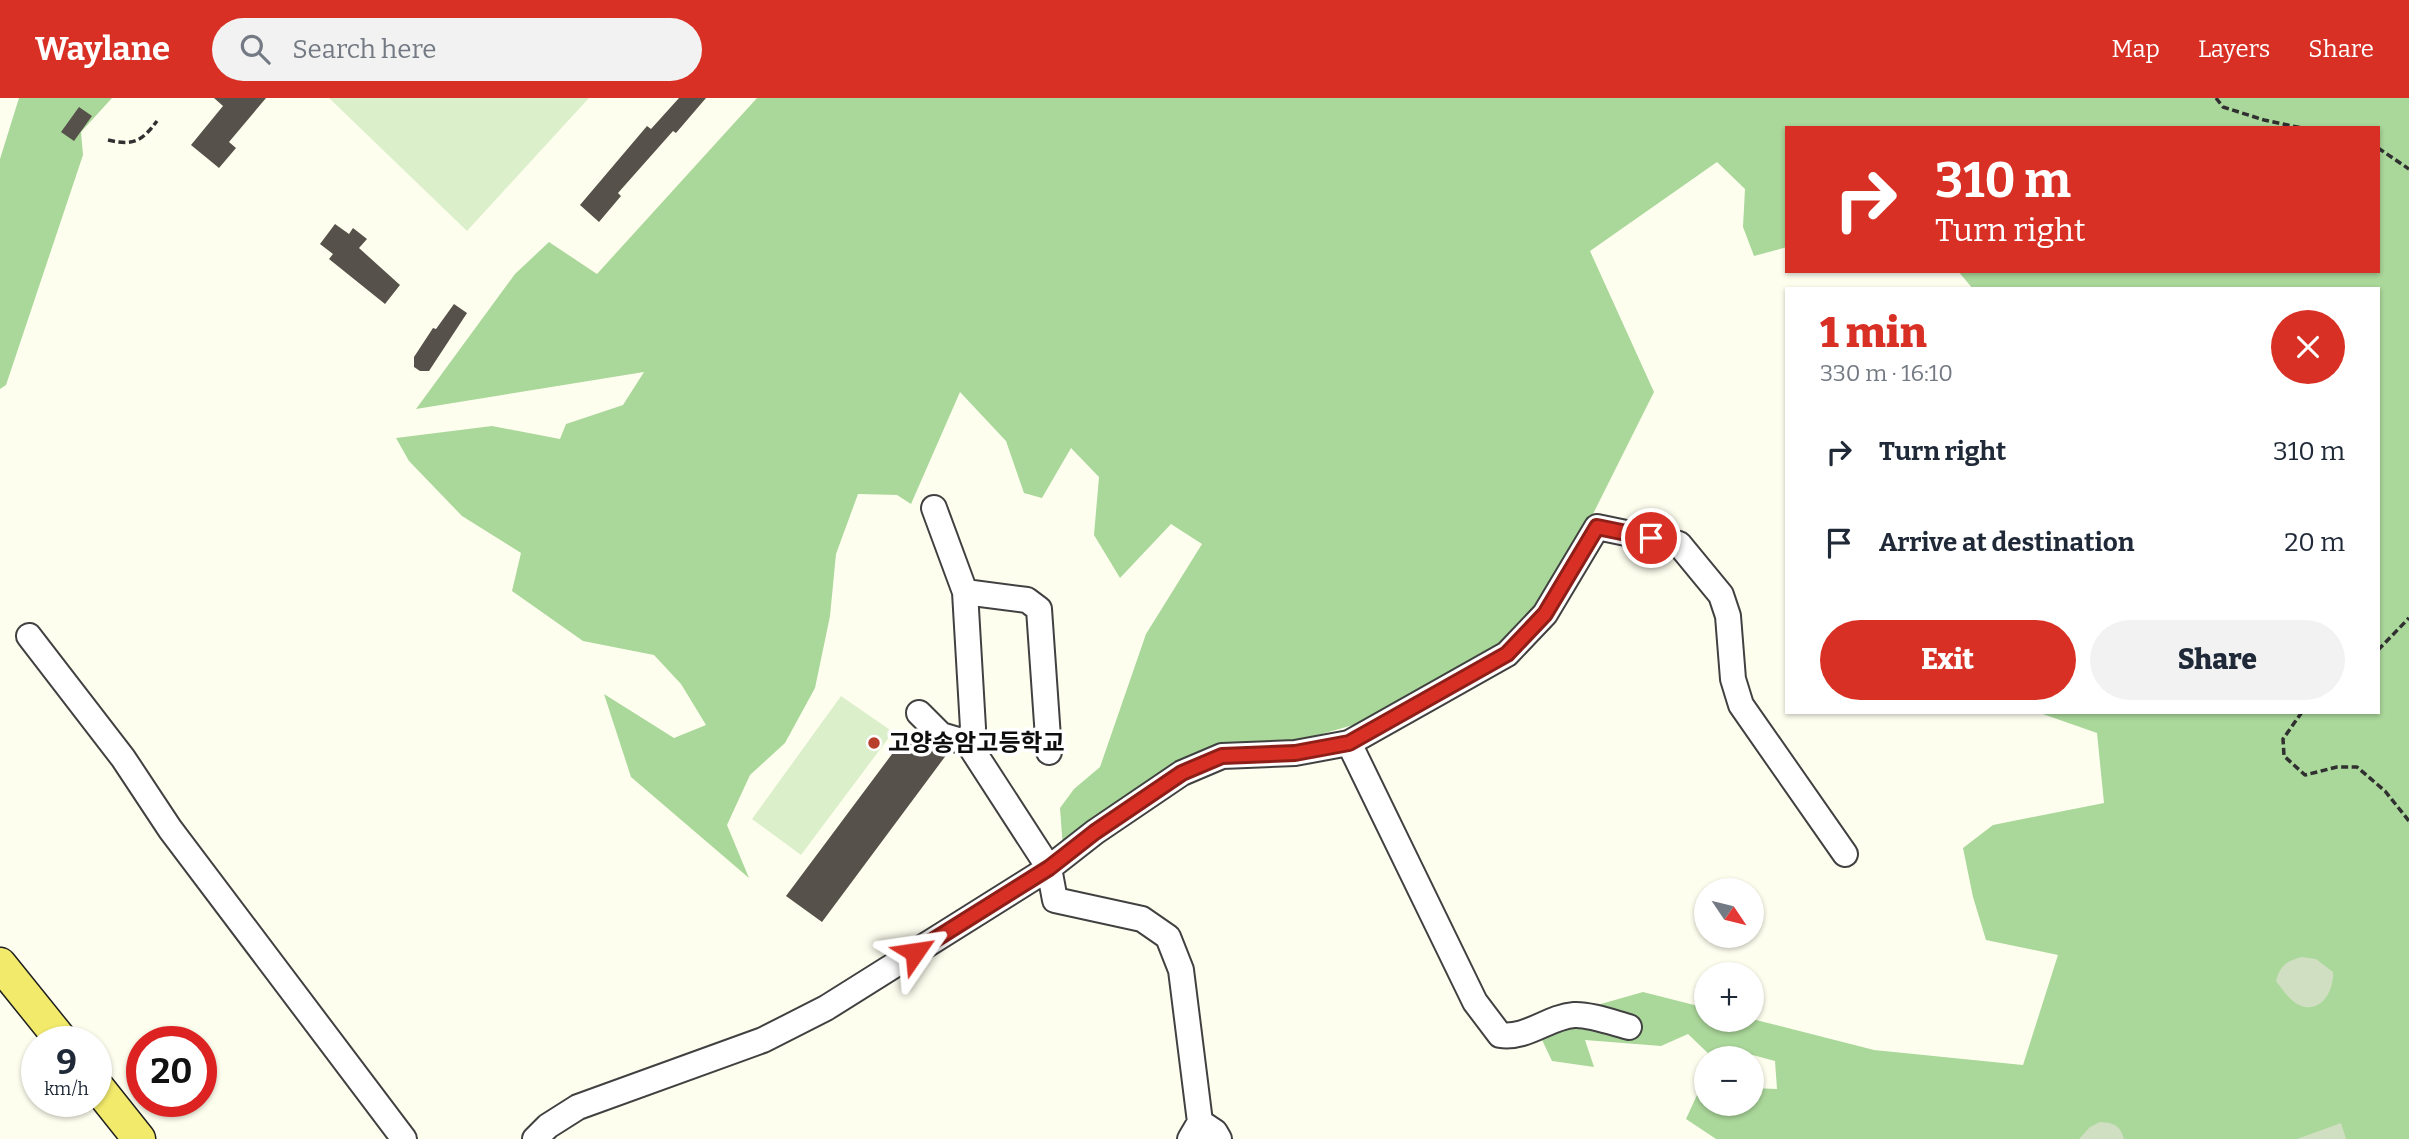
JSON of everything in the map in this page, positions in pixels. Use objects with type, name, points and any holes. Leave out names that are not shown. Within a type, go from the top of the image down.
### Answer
[{"type":"main road","points":[[0,964],[50,1026]]},
{"type":"main road","points":[[112,1105],[139,1139]]},
{"type":"street","points":[[934,508],[965,592],[973,728],[968,743]]},
{"type":"street","points":[[535,1139],[548,1126],[578,1107],[763,1040],[803,1021],[1049,868],[1095,832],[1182,773],[1222,756],[1295,753],[1349,743],[1507,654],[1545,614],[1597,527],[1679,544],[1721,595],[1728,615],[1733,679],[1741,705],[1845,853]]},
{"type":"street","points":[[965,592],[1027,600],[1039,609],[1049,752]]},
{"type":"street","points":[[29,636],[123,758],[170,829],[404,1139]]},
{"type":"street","points":[[919,713],[941,735],[968,743],[1049,868],[1055,900],[1142,919],[1168,937],[1181,970],[1195,1131],[1215,1132],[1219,1139]]},
{"type":"street","points":[[1349,743],[1475,1002],[1500,1035],[1511,1037],[1552,1020],[1576,1014],[1629,1027]]},
{"type":"path","points":[[2216,98],[2223,107],[2292,126]]},
{"type":"path","points":[[108,140],[121,143],[139,140],[147,135],[158,121]]},
{"type":"path","points":[[2380,149],[2409,169]]},
{"type":"path","points":[[2380,648],[2409,618]]},
{"type":"path","points":[[2301,714],[2283,739],[2284,756],[2305,775],[2337,767],[2357,767],[2385,791],[2409,821]]},
{"type":"green space","points":[[19,98],[112,98],[81,132],[83,155],[6,385],[0,389],[0,159]]},
{"type":"green space","points":[[329,98],[589,98],[467,231]]},
{"type":"green space","points":[[757,98],[2409,98],[2409,1139],[1716,1139],[1686,1119],[1694,1102],[1694,1116],[1764,1116],[1764,1088],[1777,1089],[1775,1061],[1764,1058],[1764,1046],[1700,1046],[1688,1034],[1661,1046],[1585,1040],[1594,1067],[1552,1061],[1534,1023],[1643,992],[1694,1005],[1694,1032],[1764,1032],[1764,1022],[1874,1050],[2023,1065],[2058,955],[1986,940],[1973,897],[1963,848],[1993,825],[2104,803],[2097,733],[2043,714],[2380,714],[2380,287],[1971,287],[1960,273],[2380,273],[2380,126],[1785,126],[1785,248],[1754,256],[1743,227],[1745,189],[1717,162],[1590,251],[1654,392],[1559,582],[1490,657],[1367,721],[1181,774],[1063,849],[1060,808],[1074,789],[1100,767],[1146,634],[1202,544],[1171,524],[1120,578],[1094,535],[1099,477],[1071,448],[1042,498],[1024,493],[1006,441],[960,392],[911,504],[897,495],[858,494],[836,554],[830,616],[815,688],[785,743],[750,775],[727,825],[749,878],[631,777],[604,694],[674,738],[706,725],[681,684],[654,655],[583,641],[512,591],[521,553],[462,516],[409,461],[396,438],[492,426],[560,439],[566,424],[623,405],[644,372],[416,409],[515,274],[549,242],[597,274]]},
{"type":"green space","points":[[841,696],[893,732],[801,855],[752,819]]},
{"type":"green space","points":[[2302,957],[2316,959],[2333,972],[2327,996],[2312,1007],[2300,1006],[2288,997],[2276,981],[2284,965]]},
{"type":"green space","points":[[2100,1122],[2116,1126],[2124,1139],[2079,1139],[2090,1127]]},
{"type":"green space","points":[[2341,1123],[2346,1139],[2297,1139]]},
{"type":"building","points":[[214,98],[266,98],[229,142],[236,148],[219,168],[191,145],[223,106]]},
{"type":"building","points":[[679,98],[706,98],[618,193],[621,196],[599,222],[580,205],[647,126],[651,129]]},
{"type":"building","points":[[79,107],[92,116],[74,141],[61,132]]},
{"type":"building","points":[[335,224],[349,234],[353,228],[367,239],[359,248],[400,285],[385,304],[329,259],[333,254],[320,244]]},
{"type":"building","points":[[454,304],[467,313],[429,371],[420,371],[414,367],[414,357],[433,328],[436,329]]},
{"type":"building","points":[[904,738],[918,747],[924,739],[947,754],[822,922],[786,896]]},
{"type":"place","name":"고양송암고등학교","points":[[874,743]]},
{"type":"route","points":[[915,952],[1049,868],[1095,832],[1182,773],[1222,756],[1295,753],[1349,743],[1507,654],[1545,614],[1597,527],[1651,538]]}]
